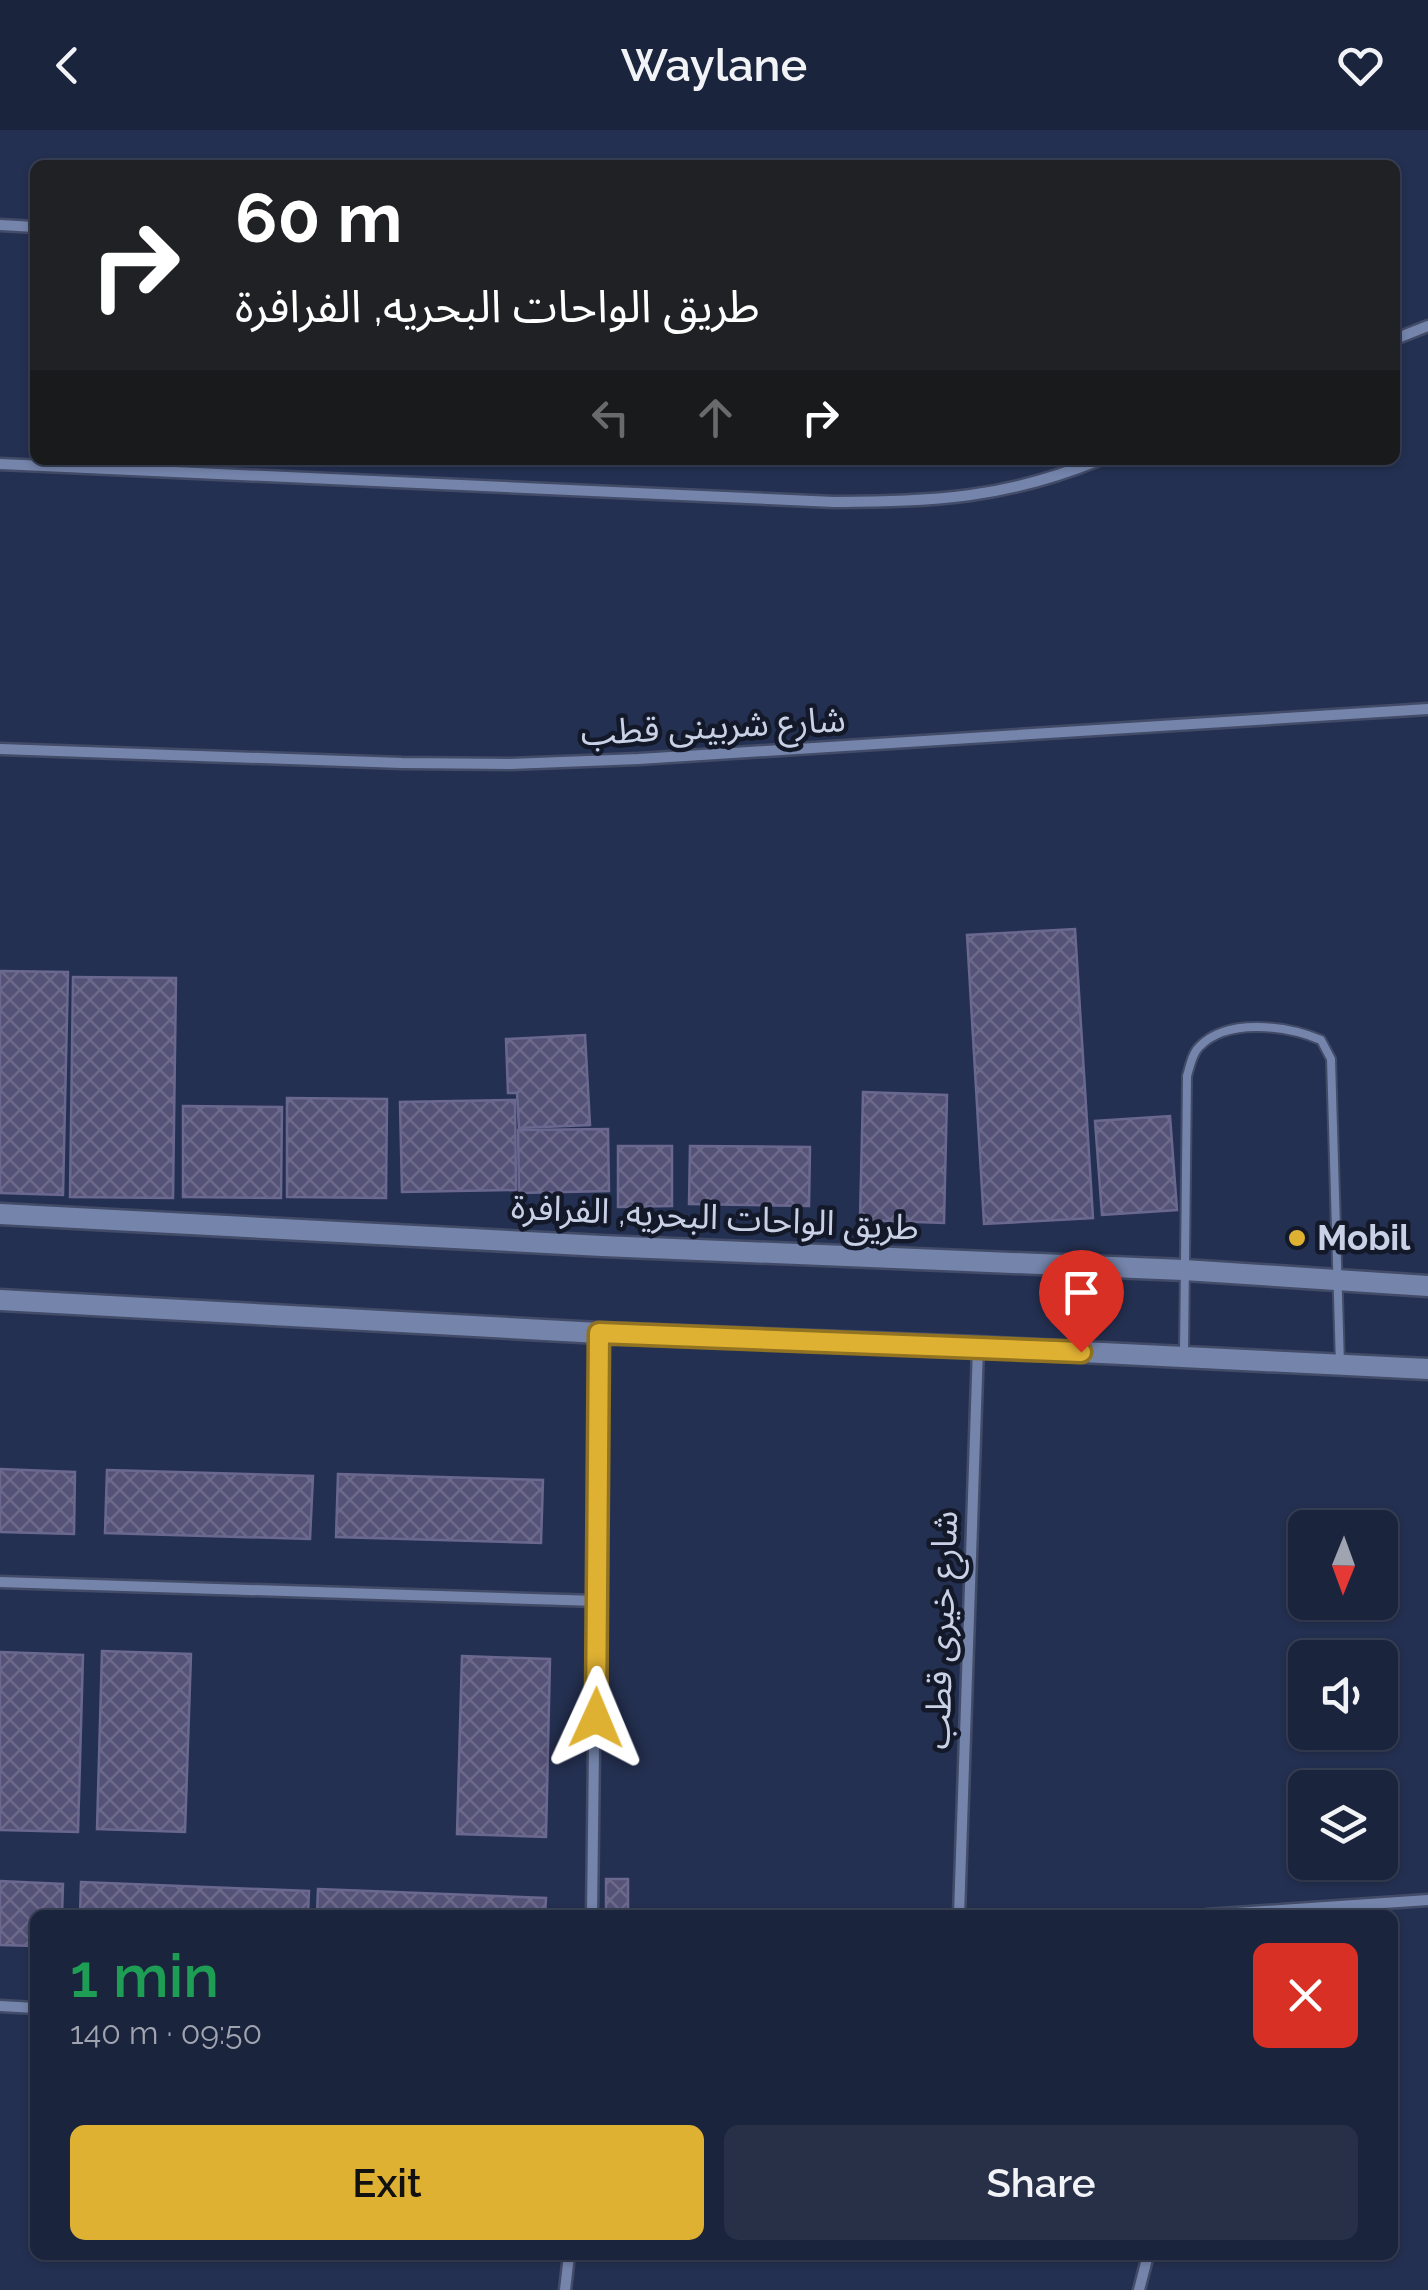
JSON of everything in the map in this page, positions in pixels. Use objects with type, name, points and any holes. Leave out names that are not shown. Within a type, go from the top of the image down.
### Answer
[{"type":"main road","name":"طريق الواحات البحريه, الفرافرة","points":[[0,1214],[602,1246],[1184,1270],[1428,1286]]},
{"type":"main road","points":[[0,1300],[599,1333],[1184,1356],[1428,1370]]},
{"type":"street","points":[[0,225],[30,227]]},
{"type":"street","points":[[1400,337],[1428,326]]},
{"type":"street","points":[[0,464],[834,502],[935,501],[995,493],[1048,481],[1087,465]]},
{"type":"street","name":"شارع شربينى قطب","points":[[0,749],[510,764],[1428,708]]},
{"type":"street","points":[[592,1910],[599,1333]]},
{"type":"street","name":"شارع خيرى قطب","points":[[959,1910],[978,1347]]},
{"type":"street","points":[[0,1582],[597,1601]]},
{"type":"street","points":[[1286,1910],[1428,1900]]},
{"type":"street","points":[[0,2006],[30,2008]]},
{"type":"street","points":[[565,2290],[568,2260]]},
{"type":"street","points":[[1140,2290],[1147,2260]]},
{"type":"lane","points":[[1184,1356],[1187,1076],[1196,1050],[1214,1035],[1235,1028],[1276,1030],[1304,1033],[1322,1040],[1331,1059],[1340,1364]]},
{"type":"building","points":[[1075,929],[1093,1218],[984,1224],[967,935]]},
{"type":"building","points":[[0,971],[68,972],[63,1195],[0,1193]]},
{"type":"building","points":[[73,977],[176,978],[173,1198],[70,1197]]},
{"type":"building","points":[[585,1035],[590,1125],[519,1128],[517,1093],[508,1093],[506,1039]]},
{"type":"building","points":[[863,1092],[947,1095],[944,1223],[860,1220]]},
{"type":"building","points":[[287,1098],[387,1099],[386,1198],[287,1197]]},
{"type":"building","points":[[515,1100],[516,1190],[402,1192],[400,1102]]},
{"type":"building","points":[[183,1106],[282,1107],[281,1198],[183,1197]]},
{"type":"building","points":[[1170,1116],[1177,1210],[1102,1215],[1095,1121]]},
{"type":"building","points":[[608,1129],[609,1191],[519,1193],[518,1130]]},
{"type":"building","points":[[618,1146],[672,1146],[672,1206],[618,1207]]},
{"type":"building","points":[[690,1146],[810,1147],[809,1206],[689,1204]]},
{"type":"building","points":[[0,1469],[75,1472],[74,1534],[0,1532]]},
{"type":"building","points":[[107,1470],[313,1476],[310,1539],[105,1533]]},
{"type":"building","points":[[338,1474],[543,1480],[541,1543],[336,1537]]},
{"type":"building","points":[[102,1651],[191,1654],[185,1832],[97,1829]]},
{"type":"building","points":[[0,1652],[83,1655],[78,1832],[0,1830]]},
{"type":"building","points":[[462,1656],[550,1659],[546,1837],[457,1834]]},
{"type":"building","points":[[606,1879],[628,1879],[628,1910],[606,1910]]},
{"type":"building","points":[[0,1881],[63,1884],[62,1910],[30,1910],[30,1946],[0,1945]]},
{"type":"building","points":[[81,1882],[309,1891],[308,1910],[80,1910]]},
{"type":"building","points":[[318,1889],[546,1898],[545,1910],[317,1910]]},
{"type":"place","name":"Mobil","points":[[1297,1238]]},
{"type":"route","points":[[596,1718],[599,1333],[1081,1352]]}]
